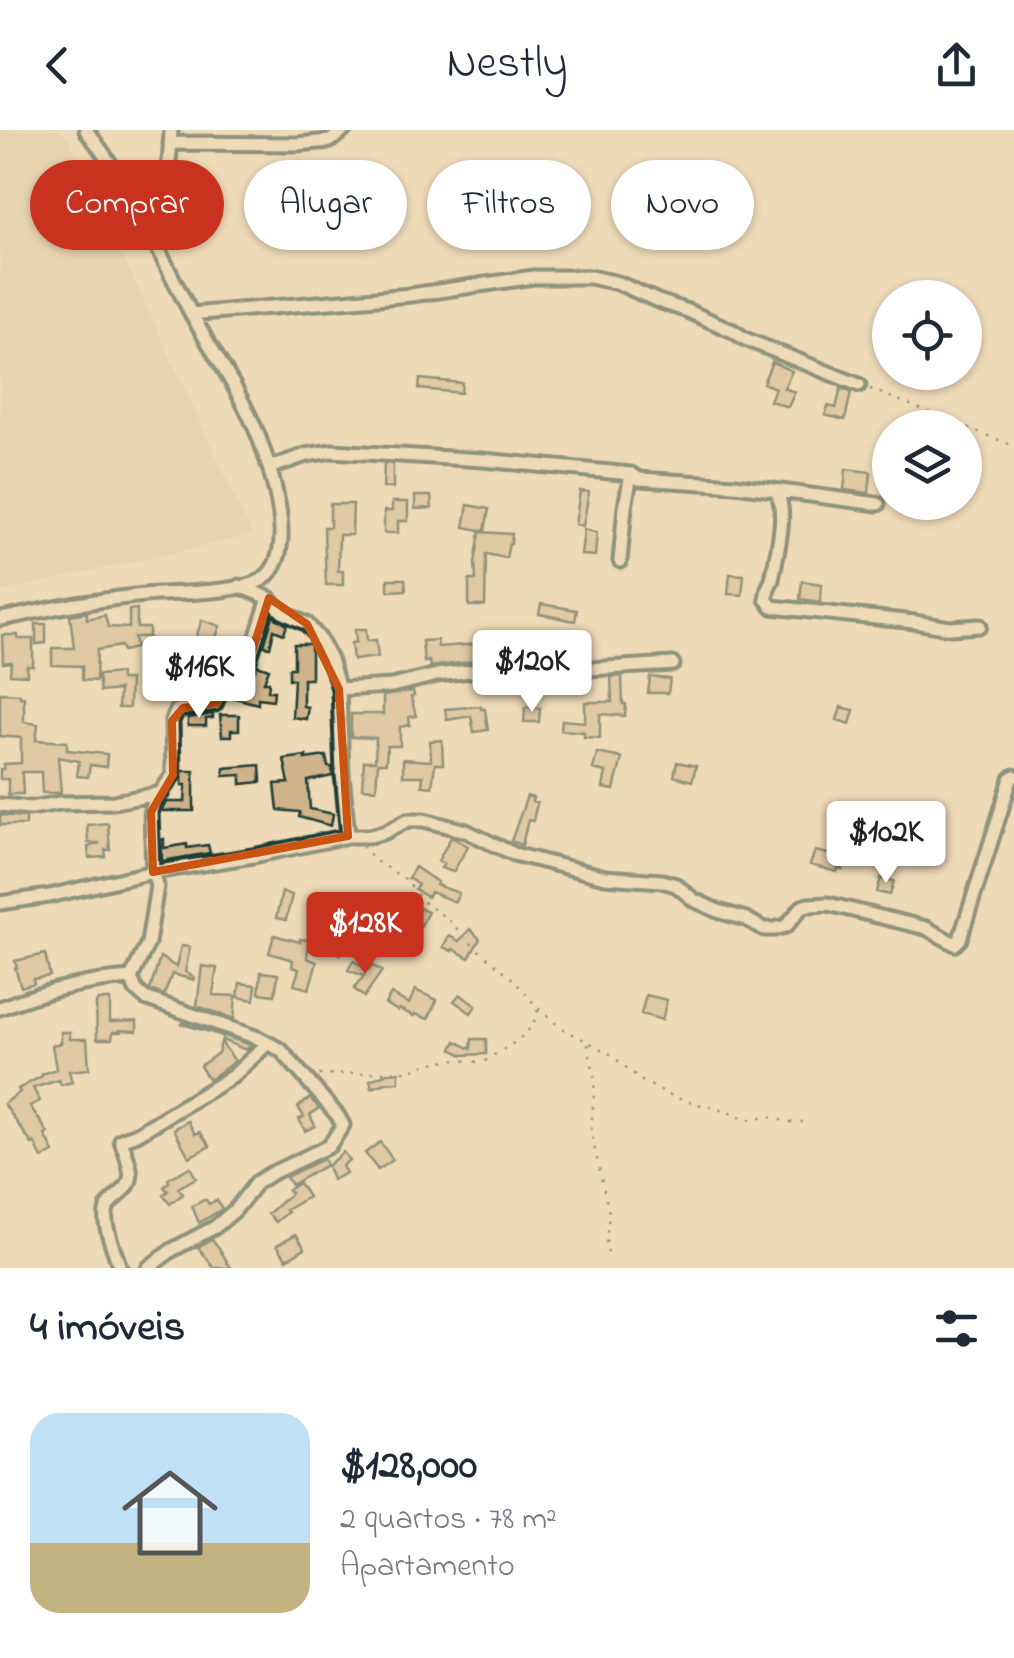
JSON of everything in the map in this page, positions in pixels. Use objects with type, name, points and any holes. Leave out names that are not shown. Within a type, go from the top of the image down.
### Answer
[{"type":"street","points":[[86,130],[107,160]]},
{"type":"street","points":[[171,137],[313,143],[330,141],[344,130]]},
{"type":"street","points":[[0,619],[93,602],[240,586],[260,582],[274,569],[282,527],[269,468],[256,432],[159,250]]},
{"type":"street","points":[[192,314],[393,297],[534,276],[590,277],[618,283],[688,311],[744,339],[859,385]]},
{"type":"street","points":[[269,468],[332,451],[522,463],[872,503]]},
{"type":"street","points":[[620,561],[630,474]]},
{"type":"street","points":[[776,491],[782,518],[766,599],[772,606],[950,628],[980,626]]},
{"type":"street","points":[[240,586],[269,598],[282,612],[308,624],[330,659],[338,689],[348,836]]},
{"type":"street","points":[[0,805],[31,808],[150,801],[162,793],[173,776],[174,715],[183,708],[215,704],[235,657],[249,661],[269,598]]},
{"type":"street","points":[[338,689],[392,686],[486,669],[513,674],[550,668],[673,664]]},
{"type":"street","points":[[0,903],[348,836],[371,836],[408,820],[441,823],[514,854],[605,877],[676,885],[694,900],[764,929],[786,926],[802,907],[816,904],[926,928],[956,944],[1014,776]]},
{"type":"street","points":[[148,1268],[224,1221],[256,1184],[270,1174],[332,1144],[343,1125],[285,1054],[206,1018],[146,998],[136,990],[131,978],[148,943],[157,886],[152,872],[150,801]]},
{"type":"street","points":[[0,1008],[58,988],[131,978]]},
{"type":"street","points":[[120,1268],[105,1218],[112,1200],[130,1182],[121,1140],[232,1076],[268,1043]]},
{"type":"path","points":[[859,385],[1014,446]]},
{"type":"path","points":[[348,836],[377,862],[406,879],[422,902],[445,917],[560,1027],[618,1060],[642,1081],[676,1098],[746,1120],[769,1117],[811,1122]]},
{"type":"path","points":[[298,1070],[339,1076],[408,1071],[452,1059],[485,1060],[524,1035],[535,1022],[538,1008]]},
{"type":"path","points":[[588,1044],[595,1080],[591,1132],[609,1212],[608,1254]]},
{"type":"highlighted area","points":[[269,598],[307,624],[339,689],[348,836],[153,872],[151,812],[173,775],[172,721],[183,708],[217,703],[235,657],[249,661]]},
{"type":"shaded area","points":[[0,130],[59,130],[68,137],[79,160],[30,160],[30,250],[121,250],[253,535],[0,592]]},
{"type":"building","points":[[772,362],[792,371],[784,388],[795,392],[788,407],[770,401],[775,388],[763,383]]},
{"type":"building","points":[[420,379],[462,383],[461,393],[419,389]]},
{"type":"building","points":[[841,388],[851,392],[845,420],[825,415],[828,406],[836,408]]},
{"type":"building","points":[[384,463],[393,464],[393,488],[383,488]]},
{"type":"building","points":[[846,469],[871,472],[869,493],[844,490]]},
{"type":"building","points":[[580,491],[589,492],[583,526],[575,524]]},
{"type":"building","points":[[415,496],[431,496],[432,508],[415,509]]},
{"type":"building","points":[[392,502],[408,502],[408,521],[398,521],[398,533],[384,533],[384,511],[392,511]]},
{"type":"building","points":[[330,504],[353,504],[352,535],[339,535],[338,571],[343,571],[343,585],[326,585],[324,527],[330,527]]},
{"type":"building","points":[[468,505],[489,509],[485,531],[464,527]]},
{"type":"building","points":[[584,529],[597,533],[595,556],[581,555]]},
{"type":"building","points":[[480,532],[512,534],[511,544],[506,558],[486,554],[485,606],[469,606],[469,580],[476,580]]},
{"type":"building","points":[[730,574],[744,575],[742,595],[728,594]]},
{"type":"building","points":[[388,579],[405,579],[406,590],[388,591]]},
{"type":"building","points":[[802,581],[822,584],[820,602],[800,599]]},
{"type":"building","points":[[541,604],[577,610],[575,621],[539,614]]},
{"type":"building","points":[[137,609],[137,628],[149,628],[149,637],[134,637],[136,648],[97,650],[96,681],[82,680],[82,666],[52,665],[52,648],[74,648],[70,615],[87,612],[87,619],[105,615],[108,627],[129,628],[129,610]]},
{"type":"building","points":[[273,616],[287,625],[284,634],[274,630],[270,647],[264,646]]},
{"type":"building","points":[[202,620],[220,626],[214,643],[196,637]]},
{"type":"building","points":[[36,624],[46,624],[46,643],[36,644]]},
{"type":"building","points":[[355,629],[366,629],[367,641],[376,640],[378,657],[353,660],[351,643],[356,642]]},
{"type":"building","points":[[524,634],[524,645],[514,645],[514,656],[430,667],[429,661],[424,662],[422,641],[437,640],[438,647],[505,642],[505,635]]},
{"type":"building","points":[[2,635],[33,639],[33,666],[27,666],[27,675],[10,674],[11,662],[3,663]]},
{"type":"building","points":[[294,644],[311,644],[311,679],[303,679],[306,719],[292,717],[294,679],[289,679],[289,668],[294,668]]},
{"type":"building","points":[[166,648],[224,658],[219,670],[197,669],[164,663]]},
{"type":"building","points":[[257,665],[269,669],[264,682],[269,682],[268,691],[274,691],[273,700],[258,698],[258,704],[228,696],[233,686],[248,685]]},
{"type":"building","points":[[142,671],[158,671],[158,686],[142,686]]},
{"type":"building","points":[[120,673],[120,680],[130,680],[129,708],[118,708],[119,690],[100,692],[98,675]]},
{"type":"building","points":[[622,676],[625,716],[600,714],[600,738],[561,730],[562,720],[585,722],[585,702],[612,702],[611,677]]},
{"type":"building","points":[[650,677],[670,679],[668,693],[648,693]]},
{"type":"building","points":[[413,691],[416,716],[409,717],[410,725],[400,727],[400,746],[387,746],[386,763],[378,763],[376,789],[362,788],[364,761],[375,761],[376,738],[351,737],[351,714],[383,714],[383,696]]},
{"type":"building","points":[[0,693],[24,697],[24,722],[38,724],[36,740],[67,742],[67,750],[107,754],[106,767],[90,765],[88,777],[77,776],[79,761],[58,757],[61,793],[42,793],[41,772],[22,772],[23,794],[8,794],[8,779],[0,779],[0,769],[4,769],[4,764],[21,763],[21,738],[0,736]]},
{"type":"building","points":[[481,706],[488,730],[474,732],[471,716],[447,720],[445,709]]},
{"type":"building","points":[[525,707],[540,708],[539,722],[524,722]]},
{"type":"building","points":[[841,707],[854,710],[850,724],[837,720]]},
{"type":"building","points":[[213,714],[213,718],[206,719],[206,726],[188,726],[188,718]]},
{"type":"building","points":[[220,715],[239,715],[239,730],[222,736]]},
{"type":"building","points":[[442,740],[443,764],[435,764],[432,787],[422,786],[423,776],[403,776],[403,759],[431,761],[430,741]]},
{"type":"building","points":[[597,753],[622,758],[614,790],[603,788],[606,772],[593,769]]},
{"type":"building","points":[[306,756],[305,759],[326,756],[328,767],[332,767],[333,776],[308,781],[310,809],[333,814],[331,826],[299,817],[300,812],[278,810],[275,784],[289,783],[284,759]]},
{"type":"building","points":[[677,762],[696,766],[692,781],[674,776]]},
{"type":"building","points":[[260,765],[261,782],[241,784],[241,775],[224,776],[224,768]]},
{"type":"building","points":[[182,771],[194,771],[194,811],[161,811],[166,802],[185,802]]},
{"type":"building","points":[[527,796],[537,803],[522,845],[511,841]]},
{"type":"building","points":[[866,814],[877,821],[866,837],[871,839],[867,852],[857,849],[859,840],[851,837]]},
{"type":"building","points":[[0,815],[26,817],[26,825],[0,825]]},
{"type":"building","points":[[108,823],[110,850],[105,850],[106,857],[89,858],[88,847],[100,843],[88,843],[87,825]]},
{"type":"building","points":[[451,837],[468,846],[453,872],[441,868],[444,864],[438,861]]},
{"type":"building","points":[[164,839],[164,848],[208,845],[210,853],[162,861]]},
{"type":"building","points":[[815,851],[846,858],[843,870],[810,865]]},
{"type":"building","points":[[415,867],[436,885],[459,893],[455,902],[431,892],[427,897],[415,889],[418,885],[408,878]]},
{"type":"building","points":[[881,878],[894,881],[890,895],[877,892]]},
{"type":"building","points":[[282,892],[292,895],[286,920],[276,918]]},
{"type":"building","points":[[334,900],[347,904],[341,921],[328,917]]},
{"type":"building","points":[[419,908],[428,912],[419,929],[403,922],[407,909],[416,914]]},
{"type":"building","points":[[399,923],[403,925],[396,953],[387,951]]},
{"type":"building","points":[[339,928],[350,933],[340,954],[330,949]]},
{"type":"building","points":[[470,929],[480,939],[469,958],[443,947],[449,936],[459,941]]},
{"type":"building","points":[[274,935],[300,942],[309,940],[307,958],[317,962],[309,989],[294,985],[299,969],[292,967],[293,960],[269,953]]},
{"type":"building","points":[[181,946],[190,947],[185,972],[194,980],[172,974],[164,995],[150,990],[160,957],[176,967]]},
{"type":"building","points":[[45,954],[50,976],[33,979],[34,983],[21,987],[15,961]]},
{"type":"building","points":[[353,961],[382,971],[364,997],[354,989],[364,976],[348,970]]},
{"type":"building","points":[[202,966],[217,968],[213,995],[236,996],[234,1019],[197,1006]]},
{"type":"building","points":[[261,972],[278,974],[275,995],[259,993]]},
{"type":"building","points":[[240,983],[256,985],[254,1000],[238,997]]},
{"type":"building","points":[[415,990],[437,1000],[428,1019],[385,1004],[391,994],[409,1004]]},
{"type":"building","points":[[460,994],[476,1006],[471,1013],[454,1001]]},
{"type":"building","points":[[646,995],[667,1000],[662,1020],[641,1014]]},
{"type":"building","points":[[98,1000],[110,1000],[110,1022],[137,1021],[137,1031],[120,1030],[113,1032],[112,1039],[97,1039]]},
{"type":"building","points":[[184,1022],[251,1045],[246,1050],[222,1040],[223,1036]]},
{"type":"building","points":[[61,1032],[70,1032],[70,1039],[87,1039],[89,1069],[69,1071],[72,1082],[61,1085],[59,1080],[33,1088],[40,1101],[30,1106],[48,1133],[45,1135],[54,1152],[42,1158],[4,1104],[20,1092],[18,1089],[56,1069],[52,1045],[61,1043]]},
{"type":"building","points":[[472,1039],[486,1039],[486,1054],[463,1055],[452,1049],[456,1041],[471,1049]]},
{"type":"building","points":[[221,1042],[235,1061],[209,1080],[200,1066],[218,1053]]},
{"type":"building","points":[[399,1072],[399,1082],[372,1088],[370,1080]]},
{"type":"building","points":[[310,1098],[319,1108],[310,1115],[315,1126],[305,1131],[298,1107]]},
{"type":"building","points":[[188,1121],[195,1134],[200,1132],[210,1146],[189,1157],[174,1129]]},
{"type":"building","points":[[380,1142],[393,1160],[378,1170],[365,1153]]},
{"type":"building","points":[[343,1152],[349,1160],[342,1166],[346,1173],[332,1180],[327,1166]]},
{"type":"building","points":[[323,1159],[326,1165],[291,1185],[286,1177]]},
{"type":"building","points":[[190,1167],[196,1178],[178,1188],[183,1194],[170,1204],[163,1195],[168,1191],[164,1187],[168,1179]]},
{"type":"building","points":[[299,1183],[308,1197],[286,1210],[276,1222],[268,1214]]},
{"type":"building","points":[[204,1200],[209,1204],[217,1200],[222,1209],[199,1223],[192,1206]]},
{"type":"building","points":[[296,1234],[305,1248],[287,1259],[277,1245]]},
{"type":"building","points":[[212,1239],[231,1268],[214,1268],[198,1247]]}]
